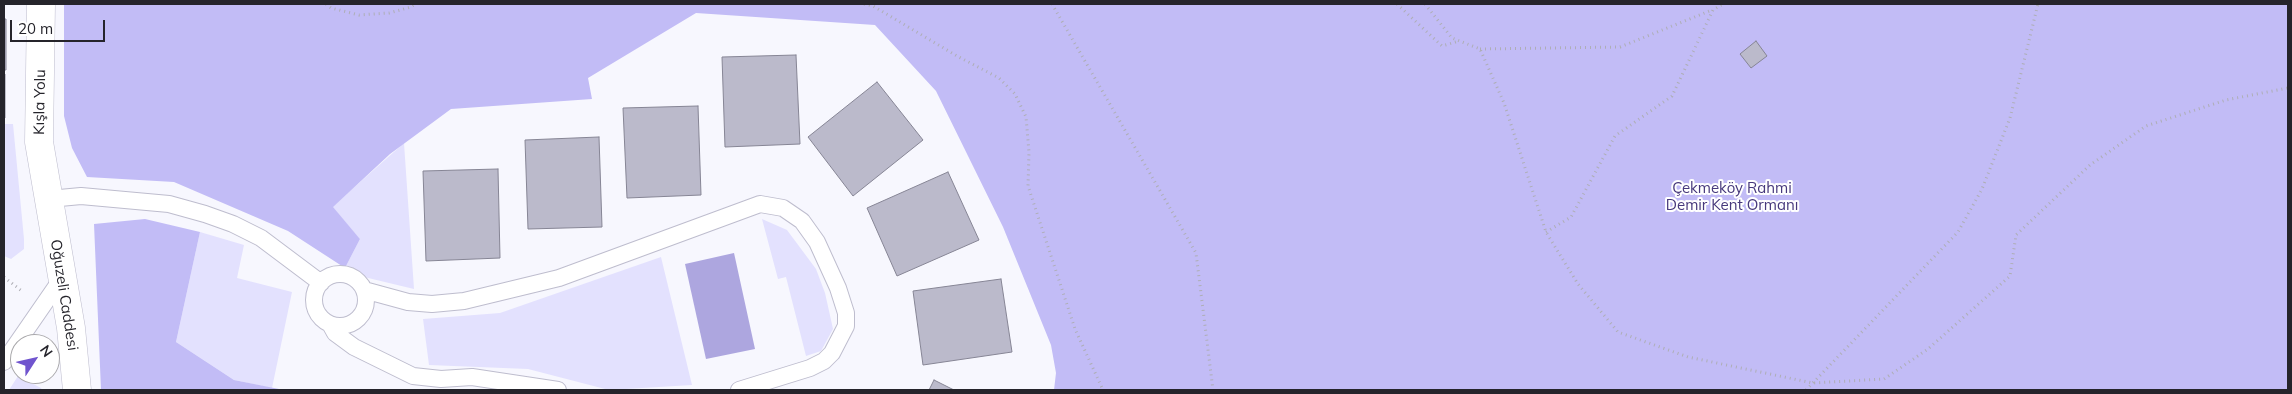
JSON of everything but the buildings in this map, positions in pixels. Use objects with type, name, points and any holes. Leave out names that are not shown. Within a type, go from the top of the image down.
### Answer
[{"type":"street","name":"Kışla Yolu","points":[[41,4],[39,142],[49,199]]},
{"type":"street","name":"Oğuzeli Caddesi","points":[[49,199],[71,328],[77,390]]},
{"type":"lane","points":[[49,199],[81,196],[169,204],[205,214],[234,224],[261,238],[321,283]]},
{"type":"lane","points":[[364,290],[408,302],[432,304],[464,301],[559,278],[760,204],[783,208],[802,221],[816,242],[838,288],[846,313],[846,326],[832,353],[824,361],[810,368],[739,390]]},
{"type":"lane","points":[[330,324],[348,325],[362,315],[366,298],[364,290],[359,282],[344,275],[328,278],[321,283],[314,298],[315,306],[318,314],[330,324],[335,333],[354,347],[412,376],[441,379],[472,377],[558,390]]},
{"type":"lane","points":[[4,362],[62,278]]},
{"type":"path","points":[[326,4],[330,8],[359,15],[388,13],[411,7],[415,4]]},
{"type":"path","points":[[864,4],[873,6],[957,56],[999,78],[1015,94],[1026,117],[1029,152],[1028,186],[1075,329],[1102,390]]},
{"type":"path","points":[[1052,4],[1196,253],[1213,390]]},
{"type":"path","points":[[1397,4],[1442,46],[1460,40]]},
{"type":"path","points":[[1425,4],[1452,38],[1480,49],[1620,47],[1713,10],[1723,4]]},
{"type":"path","points":[[1806,390],[1958,232],[1982,189],[2010,118],[2038,4]]},
{"type":"path","points":[[1546,232],[1571,218],[1615,136],[1672,96],[1713,10]]},
{"type":"path","points":[[1480,49],[1504,102],[1546,232],[1578,284],[1618,332],[1688,357],[1813,383],[1884,379],[1928,348],[2010,276],[2016,235],[2090,165],[2146,126],[2226,100],[2288,88]]},
{"type":"shaded area","points":[[4,124],[13,124],[24,239],[24,249],[11,259],[4,256]]},
{"type":"shaded area","points":[[404,143],[414,289],[364,277],[345,268],[360,239],[332,207]]},
{"type":"shaded area","points":[[762,219],[787,230],[816,269],[825,293],[833,329],[821,351],[806,356],[786,277],[778,279]]},
{"type":"shaded area","points":[[200,232],[244,245],[237,278],[292,292],[272,388],[234,380],[176,342]]},
{"type":"shaded area","points":[[734,253],[755,349],[706,359],[685,264]]},
{"type":"shaded area","points":[[661,257],[692,385],[609,390],[528,369],[429,365],[423,319],[500,313]]},
{"type":"shaded area","points":[[13,384],[33,384],[42,390],[9,390]]},
{"type":"green space","name":"Çekmeköy Rahmi Demir Kent Ormanı","points":[[64,4],[2288,4],[2288,390],[1054,390],[1056,373],[1051,345],[1003,227],[936,91],[875,25],[696,13],[588,78],[592,99],[451,109],[390,154],[333,207],[360,239],[345,268],[288,231],[174,182],[87,177],[72,148],[64,116]]},
{"type":"green space","points":[[145,219],[200,232],[176,342],[234,380],[284,390],[101,390],[94,224]]}]
